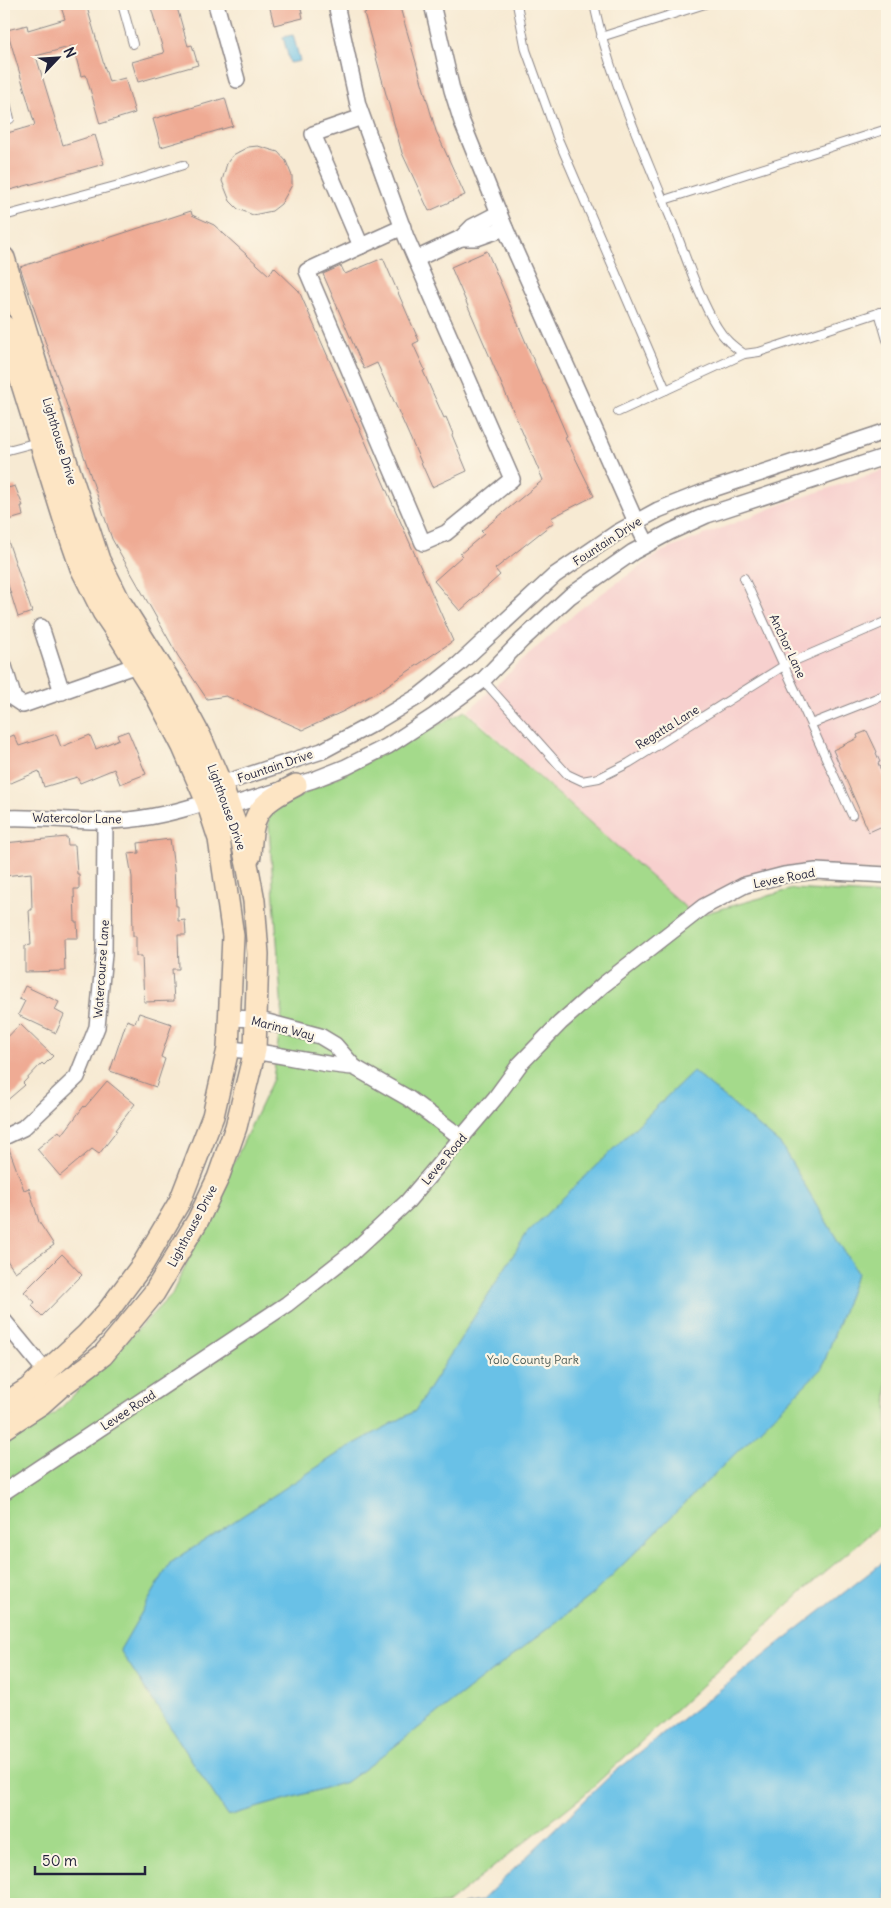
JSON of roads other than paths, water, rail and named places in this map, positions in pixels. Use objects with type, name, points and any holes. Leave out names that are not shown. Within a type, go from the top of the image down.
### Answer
[{"type":"street","points":[[216,4],[237,80]]},
{"type":"street","points":[[336,4],[362,117],[416,259],[512,479],[446,533],[423,543],[307,271],[403,227]]},
{"type":"street","points":[[432,4],[452,90],[462,122],[505,228],[647,544]]},
{"type":"street","points":[[361,246],[313,134],[362,117]]},
{"type":"street","points":[[416,259],[461,238],[472,227],[499,213]]},
{"type":"street","points":[[461,238],[477,238],[505,228]]},
{"type":"street","name":"Lighthouse Drive","points":[[4,258],[63,453],[99,560],[120,602],[173,686],[201,738],[221,784],[242,842],[249,874],[254,901],[258,954],[256,1050],[236,1127],[218,1178],[198,1220],[154,1293],[103,1355],[60,1387],[41,1404],[4,1428]]},
{"type":"street","name":"Lighthouse Drive","points":[[4,326],[39,442],[81,568],[103,612],[138,665],[183,747],[207,802],[219,840],[233,936],[228,1049],[213,1116],[180,1202],[143,1264],[108,1311],[86,1335],[29,1388],[4,1404]]},
{"type":"street","name":"Fountain Drive","points":[[887,431],[701,492],[658,510],[636,522],[555,575],[459,664],[419,696],[322,751],[221,784],[207,802],[229,806],[346,767],[388,746],[434,716],[483,680],[522,640],[570,596],[647,544],[707,516],[887,456]]},
{"type":"street","points":[[41,627],[62,692]]},
{"type":"street","points":[[4,666],[14,699],[23,706],[138,665]]},
{"type":"street","points":[[249,874],[251,830],[258,813],[272,798],[296,785]]},
{"type":"street","name":"Watercolor Lane","points":[[4,818],[106,821],[178,812],[207,802]]},
{"type":"street","name":"Watercourse Lane","points":[[4,1136],[23,1128],[77,1077],[97,1027],[104,954],[106,821]]},
{"type":"street","name":"Levee Road","points":[[4,1492],[287,1304],[353,1252],[407,1202],[496,1097],[520,1064],[560,1023],[603,985],[704,907],[745,885],[784,875],[816,871],[887,875]]},
{"type":"street","name":"Marina Way","points":[[230,1018],[256,1019],[320,1036],[335,1045],[354,1067],[408,1098],[462,1138]]},
{"type":"street","name":"Marina Way","points":[[228,1049],[256,1050],[328,1065],[354,1067]]},
{"type":"street","points":[[4,1321],[46,1372]]},
{"type":"lane","points":[[122,4],[133,44]]},
{"type":"lane","points":[[517,4],[526,50],[558,139],[666,390]]},
{"type":"lane","points":[[594,4],[601,37],[644,155],[664,200],[704,302],[717,327],[728,342],[744,354]]},
{"type":"lane","points":[[601,37],[705,4]]},
{"type":"lane","points":[[4,95],[10,119]]},
{"type":"lane","points":[[664,200],[887,129]]},
{"type":"lane","points":[[4,216],[126,183],[182,165]]},
{"type":"lane","points":[[618,412],[744,354],[759,352],[887,310]]},
{"type":"lane","points":[[879,312],[887,340]]},
{"type":"lane","points":[[4,451],[39,442]]},
{"type":"lane","name":"Anchor Lane","points":[[744,578],[852,815]]},
{"type":"lane","name":"Regatta Lane","points":[[483,680],[567,774],[582,781],[599,778],[629,763],[785,665],[887,621]]},
{"type":"lane","points":[[811,724],[887,694]]},
{"type":"water","points":[[293,35],[300,61],[290,63],[283,37]]},
{"type":"water","points":[[693,1071],[781,1145],[857,1273],[822,1368],[594,1593],[386,1753],[346,1782],[228,1816],[120,1650],[170,1563],[345,1449],[415,1411],[527,1233]]},
{"type":"water","points":[[887,1559],[887,1904],[462,1904],[481,1901],[612,1774]]},
{"type":"park label","name":"Yolo County Park","points":[[533,1359]]}]
